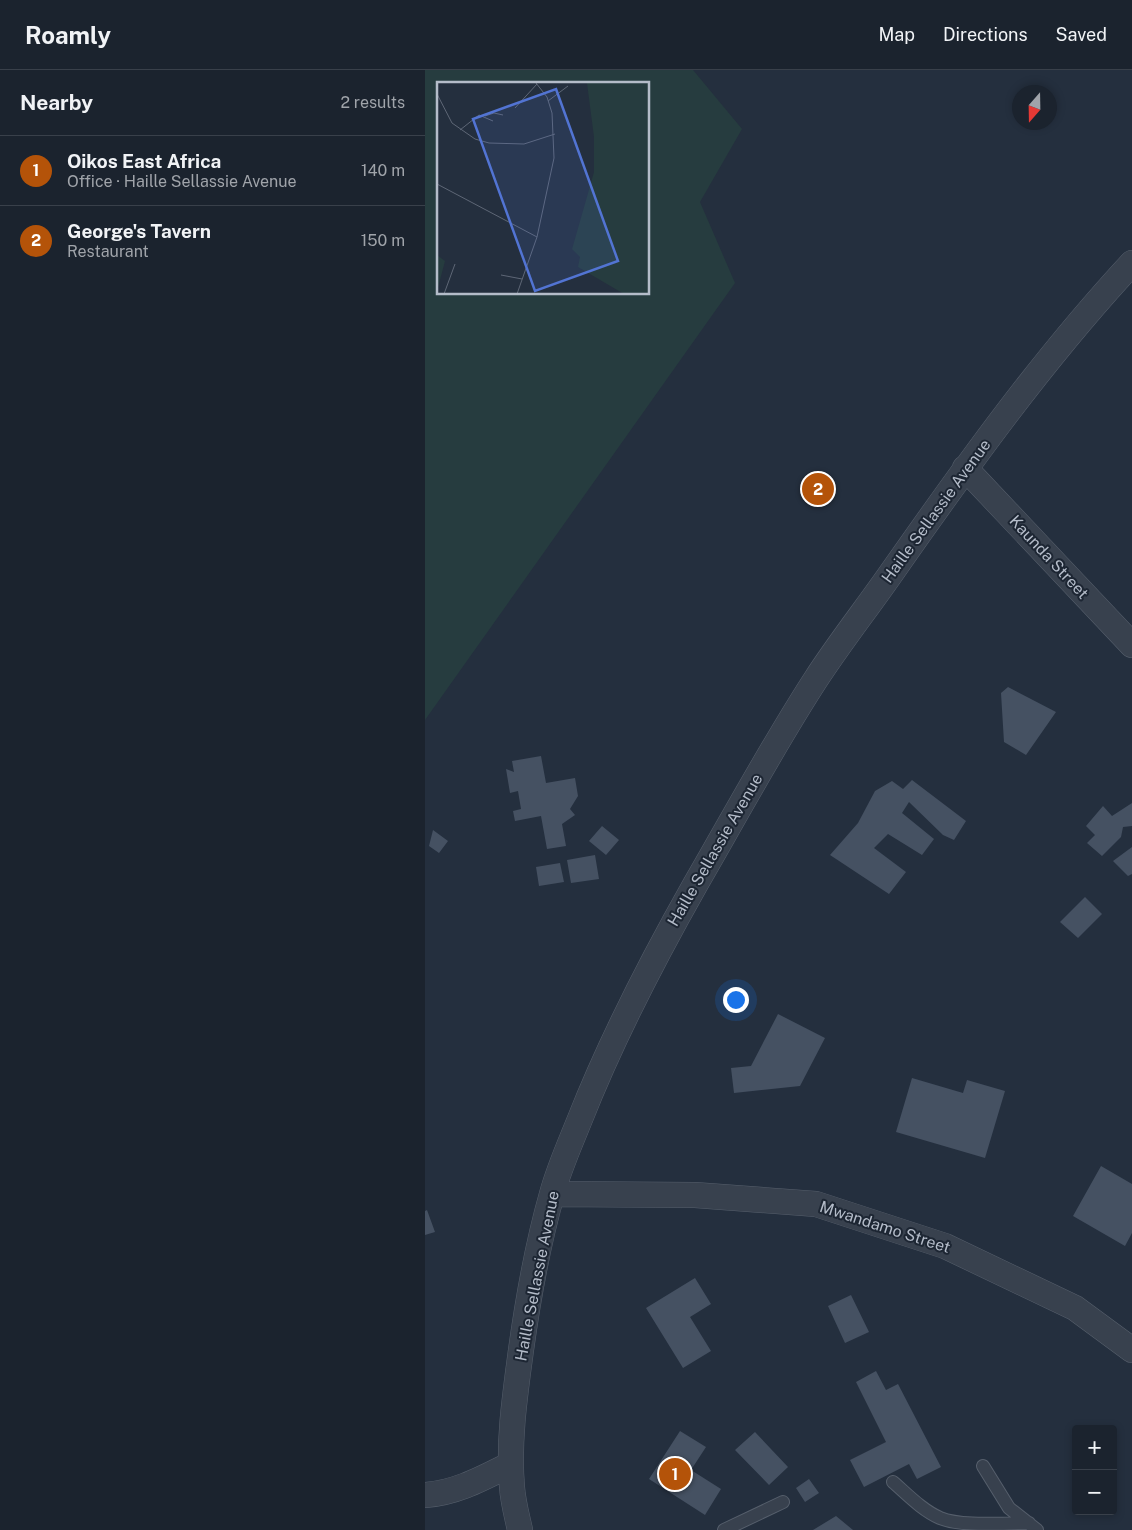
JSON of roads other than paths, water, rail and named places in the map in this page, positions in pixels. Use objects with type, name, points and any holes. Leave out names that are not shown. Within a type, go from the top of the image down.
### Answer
[{"type":"street","name":"Haille Sellassie Avenue","points":[[520,1530],[512,1491],[513,1417],[524,1328],[551,1194],[591,1090],[626,1015],[670,930],[726,830],[817,679],[965,468],[1047,361],[1084,316],[1132,263]]},
{"type":"street","name":"Kaunda Street","points":[[965,468],[1132,645]]},
{"type":"street","name":"Mwandamo Street","points":[[551,1194],[695,1195],[816,1204],[945,1246],[1075,1308],[1132,1350]]},
{"type":"street","points":[[425,1495],[461,1488],[511,1464]]},
{"type":"lane","points":[[983,1466],[1009,1508],[1033,1527]]},
{"type":"lane","points":[[893,1482],[918,1505],[938,1517],[953,1522],[1033,1527]]},
{"type":"lane","points":[[724,1530],[783,1502]]},
{"type":"place","name":"George's Tavern","points":[[818,489]]},
{"type":"place","name":"Oikos East Africa","points":[[675,1474]]}]
